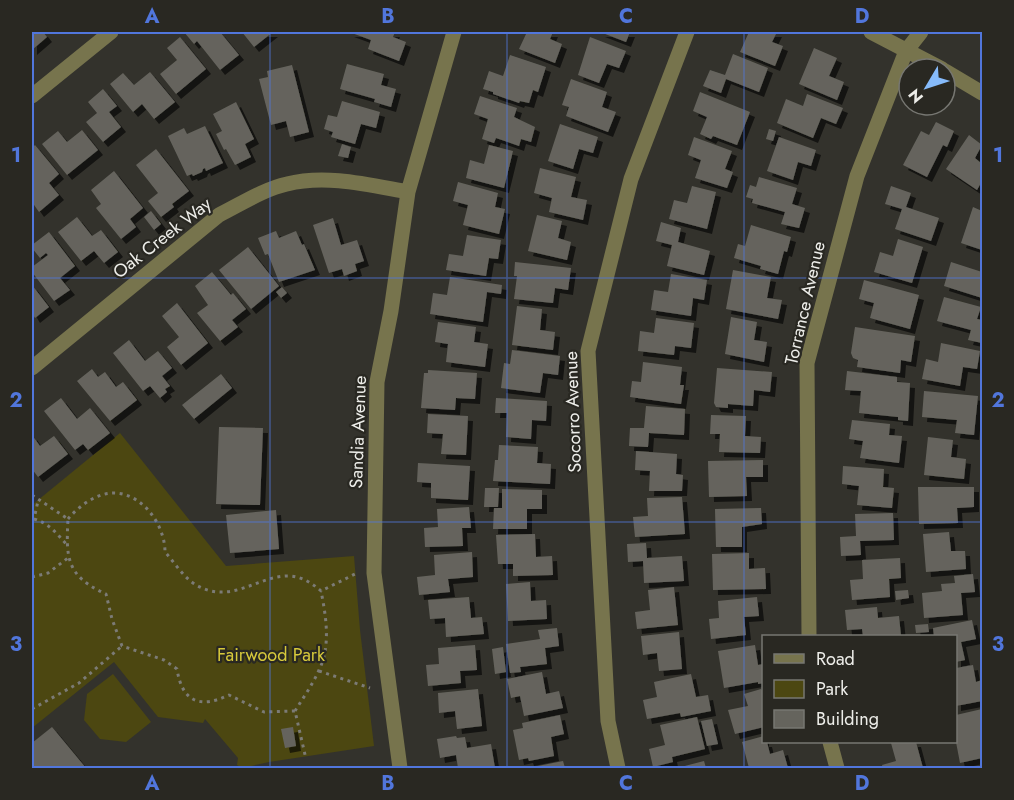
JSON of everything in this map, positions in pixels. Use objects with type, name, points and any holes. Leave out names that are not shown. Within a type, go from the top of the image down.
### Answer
[{"type":"street","points":[[32,96],[111,32]]},
{"type":"street","name":"Sandia Avenue","points":[[400,768],[374,573],[377,382],[391,311],[408,192],[454,32]]},
{"type":"street","name":"Socorro Avenue","points":[[618,768],[608,721],[588,351],[631,179],[687,32]]},
{"type":"street","points":[[871,32],[918,57]]},
{"type":"street","name":"Torrance Avenue","points":[[809,635],[807,363],[858,176],[906,51],[921,32]]},
{"type":"street","points":[[957,78],[982,93]]},
{"type":"street","name":"Oak Creek Way","points":[[32,368],[219,215],[254,197],[287,184],[320,180],[352,182],[408,192]]},
{"type":"street","points":[[831,743],[837,768]]},
{"type":"path","points":[[295,711],[264,712],[229,695],[210,703],[193,700],[181,687],[177,669],[164,660],[122,646],[111,619],[106,594],[94,589],[77,575],[68,558],[66,545],[68,519],[75,510],[95,498],[115,493],[140,502],[161,527],[165,552],[193,583],[212,591],[232,591],[285,576],[304,580],[321,591],[326,631],[323,660],[295,711],[306,759]]},
{"type":"path","points":[[32,495],[68,519]]},
{"type":"path","points":[[38,501],[33,519],[53,529],[66,545]]},
{"type":"path","points":[[32,577],[48,573],[68,558]]},
{"type":"path","points":[[321,591],[358,573]]},
{"type":"path","points":[[32,710],[79,683],[122,646]]},
{"type":"path","points":[[319,671],[370,688]]},
{"type":"green space","name":"Fairwood Park","points":[[120,433],[226,566],[354,556],[374,746],[242,768],[237,765],[238,758],[205,719],[203,723],[158,717],[114,662],[32,728],[32,505]]},
{"type":"green space","points":[[113,674],[151,722],[126,742],[100,739],[84,720],[87,694]]},
{"type":"building","points":[[32,32],[43,32],[47,37],[32,50]]},
{"type":"building","points":[[184,32],[220,32],[239,55],[220,70],[197,41],[194,44]]},
{"type":"building","points":[[242,32],[273,32],[254,47]]},
{"type":"building","points":[[349,32],[395,32],[393,37],[406,42],[399,61],[368,49],[371,40]]},
{"type":"building","points":[[527,32],[553,32],[550,39],[562,44],[555,63],[519,49]]},
{"type":"building","points":[[600,32],[630,32],[626,42]]},
{"type":"building","points":[[749,32],[777,32],[772,42],[783,46],[775,66],[740,52]]},
{"type":"building","points":[[180,37],[206,69],[176,94],[160,74],[177,60],[167,48]]},
{"type":"building","points":[[590,37],[626,51],[619,68],[607,64],[599,83],[578,75]]},
{"type":"building","points":[[814,48],[837,58],[829,76],[844,82],[837,100],[799,84]]},
{"type":"building","points":[[733,54],[768,68],[759,92],[726,79],[721,93],[703,86],[710,70],[725,75]]},
{"type":"building","points":[[510,55],[546,67],[538,92],[533,90],[529,103],[520,101],[519,103],[483,89],[489,71],[503,76]]},
{"type":"building","points":[[347,64],[384,74],[381,85],[396,89],[391,107],[374,102],[375,99],[340,89]]},
{"type":"building","points":[[292,65],[309,132],[290,137],[286,121],[271,125],[259,79],[268,77],[267,71]]},
{"type":"building","points":[[150,72],[175,102],[154,119],[142,104],[133,112],[110,84],[123,73],[134,85]]},
{"type":"building","points":[[571,79],[607,92],[602,107],[616,112],[608,132],[566,116],[569,107],[562,105]]},
{"type":"building","points":[[103,89],[117,106],[109,112],[121,127],[103,142],[86,122],[97,113],[88,102]]},
{"type":"building","points":[[700,92],[750,112],[737,145],[700,134],[707,117],[693,111]]},
{"type":"building","points":[[807,94],[843,108],[836,124],[821,118],[813,138],[777,123],[786,99],[803,106]]},
{"type":"building","points":[[480,96],[517,108],[514,117],[535,127],[531,142],[521,139],[519,146],[496,138],[494,143],[482,139],[488,119],[474,114]]},
{"type":"building","points":[[342,101],[380,112],[376,128],[361,124],[355,144],[331,137],[333,132],[324,129],[328,115],[337,117]]},
{"type":"building","points":[[236,102],[254,139],[245,144],[251,157],[235,165],[216,134],[222,131],[213,114]]},
{"type":"building","points":[[936,122],[954,131],[947,147],[943,145],[927,177],[903,165],[921,131],[929,135]]},
{"type":"building","points":[[560,124],[598,137],[593,153],[579,149],[573,169],[548,161]]},
{"type":"building","points":[[205,126],[223,163],[206,171],[205,168],[193,176],[192,174],[187,176],[168,136],[184,128],[187,134]]},
{"type":"building","points":[[769,129],[776,131],[773,141],[766,139]]},
{"type":"building","points":[[82,130],[98,150],[67,175],[42,144],[58,131],[67,142]]},
{"type":"building","points":[[969,135],[982,145],[975,158],[982,164],[982,181],[977,190],[946,169]]},
{"type":"building","points":[[694,137],[732,151],[725,169],[733,172],[727,188],[695,178],[701,160],[688,155]]},
{"type":"building","points":[[779,137],[816,150],[811,166],[798,162],[793,180],[767,171]]},
{"type":"building","points":[[342,144],[351,147],[348,158],[338,156]]},
{"type":"building","points":[[35,145],[59,174],[49,183],[59,195],[39,212],[32,202],[32,148]]},
{"type":"building","points":[[489,145],[513,151],[504,188],[466,178],[470,160],[484,164]]},
{"type":"building","points":[[156,149],[189,191],[172,204],[174,207],[161,217],[148,201],[158,193],[136,165]]},
{"type":"building","points":[[540,168],[576,177],[571,197],[587,200],[583,220],[549,212],[552,198],[534,193]]},
{"type":"building","points":[[114,171],[143,208],[130,219],[136,227],[121,239],[96,208],[101,204],[91,190]]},
{"type":"building","points":[[759,177],[797,188],[792,204],[805,208],[799,228],[781,224],[785,212],[752,203],[753,199],[746,197],[750,185],[756,187]]},
{"type":"building","points":[[458,182],[498,193],[495,207],[505,209],[499,234],[463,225],[468,205],[453,201]]},
{"type":"building","points":[[692,186],[716,192],[707,229],[669,219],[674,200],[687,203]]},
{"type":"building","points":[[891,186],[911,193],[906,207],[939,218],[931,241],[895,229],[902,209],[885,204]]},
{"type":"building","points":[[973,207],[982,211],[982,250],[961,243]]},
{"type":"building","points":[[151,211],[161,224],[154,230],[144,217]]},
{"type":"building","points":[[537,215],[562,221],[558,238],[571,242],[567,260],[528,251]]},
{"type":"building","points":[[77,217],[92,236],[101,230],[118,252],[104,263],[94,251],[81,261],[58,232]]},
{"type":"building","points":[[333,218],[341,245],[357,240],[364,261],[355,264],[357,271],[344,276],[342,269],[329,273],[313,225]]},
{"type":"building","points":[[661,222],[681,228],[678,242],[710,251],[704,275],[667,266],[672,245],[656,241]]},
{"type":"building","points":[[751,225],[791,237],[787,252],[784,251],[778,274],[734,258],[738,244],[745,246]]},
{"type":"building","points":[[276,231],[279,238],[296,231],[315,270],[279,282],[268,254],[265,255],[258,238]]},
{"type":"building","points":[[49,232],[75,266],[60,278],[70,290],[54,301],[32,272],[32,267],[48,255],[46,253],[40,258],[32,245]]},
{"type":"building","points":[[467,235],[501,240],[498,259],[489,258],[486,276],[446,270],[449,254],[463,256]]},
{"type":"building","points":[[898,239],[923,247],[912,283],[874,272],[880,252],[893,256]]},
{"type":"building","points":[[248,247],[279,286],[251,309],[219,270]]},
{"type":"building","points":[[515,262],[571,268],[568,290],[555,288],[553,303],[514,299],[517,276],[514,276]]},
{"type":"building","points":[[951,262],[982,272],[982,298],[944,286]]},
{"type":"building","points":[[733,270],[771,277],[767,298],[782,300],[778,319],[726,309]]},
{"type":"building","points":[[212,272],[246,309],[232,320],[238,327],[220,341],[197,313],[208,305],[195,286]]},
{"type":"building","points":[[671,274],[707,280],[704,300],[693,298],[691,316],[651,310],[654,290],[668,292]]},
{"type":"building","points":[[450,277],[502,285],[501,294],[487,292],[483,322],[430,314],[433,293],[447,295]]},
{"type":"building","points":[[864,280],[919,295],[910,329],[870,318],[874,303],[859,299]]},
{"type":"building","points":[[32,285],[49,307],[35,318],[32,313]]},
{"type":"building","points":[[282,287],[287,293],[281,298],[276,292]]},
{"type":"building","points":[[944,297],[981,307],[977,319],[982,320],[982,343],[968,340],[971,330],[937,321]]},
{"type":"building","points":[[177,303],[208,343],[181,365],[167,347],[179,337],[162,316]]},
{"type":"building","points":[[517,306],[542,309],[540,330],[555,332],[553,350],[512,345]]},
{"type":"building","points":[[731,317],[757,322],[754,340],[767,342],[764,362],[725,354]]},
{"type":"building","points":[[656,318],[694,323],[691,348],[675,346],[674,355],[638,351],[640,331],[654,333]]},
{"type":"building","points":[[438,322],[476,327],[474,342],[488,344],[485,367],[446,362],[448,344],[435,342]]},
{"type":"building","points":[[855,327],[915,336],[911,362],[901,360],[900,373],[857,367],[858,360],[853,358],[851,353]]},
{"type":"building","points":[[129,340],[145,361],[158,351],[172,368],[162,376],[170,386],[165,389],[167,392],[160,398],[150,386],[143,391],[113,353]]},
{"type":"building","points":[[941,343],[980,351],[977,369],[963,367],[960,386],[922,379],[926,359],[938,362]]},
{"type":"building","points":[[512,350],[560,356],[558,375],[543,373],[540,393],[501,388],[504,363],[510,364]]},
{"type":"building","points":[[643,362],[682,367],[680,385],[684,385],[681,404],[630,397],[632,381],[641,382]]},
{"type":"building","points":[[717,368],[772,372],[770,392],[754,390],[753,406],[728,404],[728,408],[716,407],[714,403]]},
{"type":"building","points":[[92,369],[98,377],[105,372],[116,387],[123,382],[137,400],[110,421],[77,381]]},
{"type":"building","points":[[428,370],[477,373],[475,399],[456,398],[455,410],[421,408],[424,373],[428,373]]},
{"type":"building","points":[[847,371],[897,377],[897,382],[910,383],[908,421],[898,420],[898,417],[859,413],[861,391],[845,390]]},
{"type":"building","points":[[221,374],[232,388],[194,419],[182,405]]},
{"type":"building","points":[[924,391],[978,396],[974,435],[955,433],[957,420],[922,417]]},
{"type":"building","points":[[61,398],[77,419],[90,408],[110,433],[88,450],[83,444],[75,450],[44,411]]},
{"type":"building","points":[[496,398],[547,401],[546,421],[532,420],[531,439],[506,437],[507,413],[495,413]]},
{"type":"building","points":[[646,406],[685,409],[684,435],[649,433],[648,447],[629,446],[630,428],[644,428]]},
{"type":"building","points":[[428,414],[468,416],[466,455],[441,454],[443,434],[427,433]]},
{"type":"building","points":[[711,415],[746,416],[745,436],[761,437],[760,453],[719,452],[720,434],[710,434]]},
{"type":"building","points":[[852,420],[890,424],[889,435],[902,436],[899,463],[860,458],[863,441],[849,439]]},
{"type":"building","points":[[219,427],[263,428],[260,505],[216,504]]},
{"type":"building","points":[[32,435],[40,446],[54,436],[68,454],[38,477],[32,469]]},
{"type":"building","points":[[928,437],[953,440],[951,457],[966,459],[964,479],[924,475]]},
{"type":"building","points":[[499,445],[538,447],[537,463],[551,464],[550,484],[493,481]]},
{"type":"building","points":[[636,451],[677,454],[676,474],[683,475],[682,491],[649,491],[650,471],[635,470]]},
{"type":"building","points":[[763,460],[763,477],[746,477],[747,496],[709,497],[708,461]]},
{"type":"building","points":[[418,463],[470,466],[468,500],[431,498],[431,483],[417,482]]},
{"type":"building","points":[[843,466],[884,469],[883,487],[894,488],[892,508],[857,505],[859,486],[842,484]]},
{"type":"building","points":[[918,487],[974,487],[974,507],[957,508],[958,523],[919,524]]},
{"type":"building","points":[[485,488],[499,488],[498,507],[484,507]]},
{"type":"building","points":[[502,489],[542,490],[542,509],[527,509],[527,529],[493,529],[494,508],[502,508]]},
{"type":"building","points":[[682,497],[685,534],[635,537],[633,517],[648,516],[647,498]]},
{"type":"building","points":[[469,507],[471,528],[462,528],[463,546],[425,547],[424,528],[438,527],[437,509]]},
{"type":"building","points":[[761,508],[762,524],[742,527],[742,547],[716,547],[715,509]]},
{"type":"building","points":[[276,510],[279,549],[230,553],[226,515]]},
{"type":"building","points":[[893,513],[894,540],[860,541],[861,555],[841,556],[840,537],[856,536],[855,514]]},
{"type":"building","points":[[949,532],[951,551],[965,551],[966,569],[926,572],[923,534]]},
{"type":"building","points":[[535,534],[536,557],[552,556],[553,575],[513,576],[513,564],[498,564],[496,535]]},
{"type":"building","points":[[646,543],[647,558],[682,556],[684,581],[644,583],[643,561],[628,562],[627,544]]},
{"type":"building","points":[[472,552],[473,577],[448,579],[450,592],[419,595],[417,577],[435,575],[434,555]]},
{"type":"building","points":[[749,553],[749,569],[765,568],[766,589],[713,590],[712,554]]},
{"type":"building","points":[[900,558],[901,578],[889,579],[890,597],[852,600],[850,580],[863,579],[862,560]]},
{"type":"building","points":[[973,574],[975,592],[961,593],[963,615],[924,618],[922,593],[942,591],[941,584],[955,583],[954,576]]},
{"type":"building","points":[[530,582],[531,601],[546,600],[547,619],[508,621],[506,584]]},
{"type":"building","points":[[674,587],[678,625],[637,629],[635,612],[650,610],[648,590]]},
{"type":"building","points":[[908,590],[909,598],[896,600],[895,591]]},
{"type":"building","points":[[469,597],[471,618],[482,617],[484,634],[446,637],[445,618],[430,619],[428,600]]},
{"type":"building","points":[[757,597],[759,616],[744,617],[746,635],[711,639],[709,619],[719,618],[718,601]]},
{"type":"building","points":[[877,607],[878,618],[899,616],[901,635],[863,635],[862,629],[847,630],[845,610]]},
{"type":"building","points":[[972,620],[976,639],[961,642],[965,660],[957,662],[957,635],[934,635],[933,628]]},
{"type":"building","points":[[928,624],[929,632],[916,633],[915,625]]},
{"type":"building","points":[[557,628],[559,646],[545,648],[547,664],[520,667],[521,672],[510,673],[506,644],[540,639],[538,630]]},
{"type":"building","points":[[679,632],[682,669],[659,671],[657,653],[643,655],[641,636]]},
{"type":"building","points":[[475,645],[477,670],[460,671],[461,683],[428,686],[426,665],[439,664],[438,648]]},
{"type":"building","points":[[755,645],[758,665],[762,664],[762,683],[758,684],[758,682],[724,688],[718,651]]},
{"type":"building","points":[[503,647],[506,672],[495,674],[492,649]]},
{"type":"building","points":[[973,665],[976,682],[982,680],[982,701],[957,706],[957,668]]},
{"type":"building","points":[[542,672],[546,694],[559,691],[563,708],[524,716],[520,696],[511,698],[507,679]]},
{"type":"building","points":[[691,674],[696,697],[708,695],[711,711],[681,717],[680,713],[647,719],[643,700],[657,697],[654,682]]},
{"type":"building","points":[[478,689],[482,726],[457,729],[455,711],[439,713],[438,693]]},
{"type":"building","points":[[762,690],[762,727],[735,734],[728,710],[748,706],[744,694]]},
{"type":"building","points":[[982,709],[982,758],[960,763],[956,743],[957,715]]},
{"type":"building","points":[[560,715],[564,734],[551,737],[554,756],[529,761],[528,758],[519,760],[513,730],[523,728],[522,723]]},
{"type":"building","points":[[697,717],[705,749],[672,757],[673,762],[653,767],[649,749],[665,745],[660,725]]},
{"type":"building","points":[[712,719],[718,744],[707,746],[701,721]]},
{"type":"building","points":[[52,727],[86,768],[32,768],[32,743]]},
{"type":"building","points":[[293,727],[296,746],[285,748],[281,729]]},
{"type":"building","points":[[456,736],[457,738],[465,737],[467,748],[491,744],[495,768],[458,768],[456,755],[440,758],[437,739]]},
{"type":"building","points":[[762,737],[762,743],[767,743],[770,754],[783,750],[788,768],[749,768],[742,742]]},
{"type":"building","points":[[891,743],[916,743],[923,768],[883,768],[882,765],[896,761]]},
{"type":"building","points":[[563,761],[565,768],[533,768],[533,767]]},
{"type":"building","points":[[704,761],[706,768],[677,768]]}]
